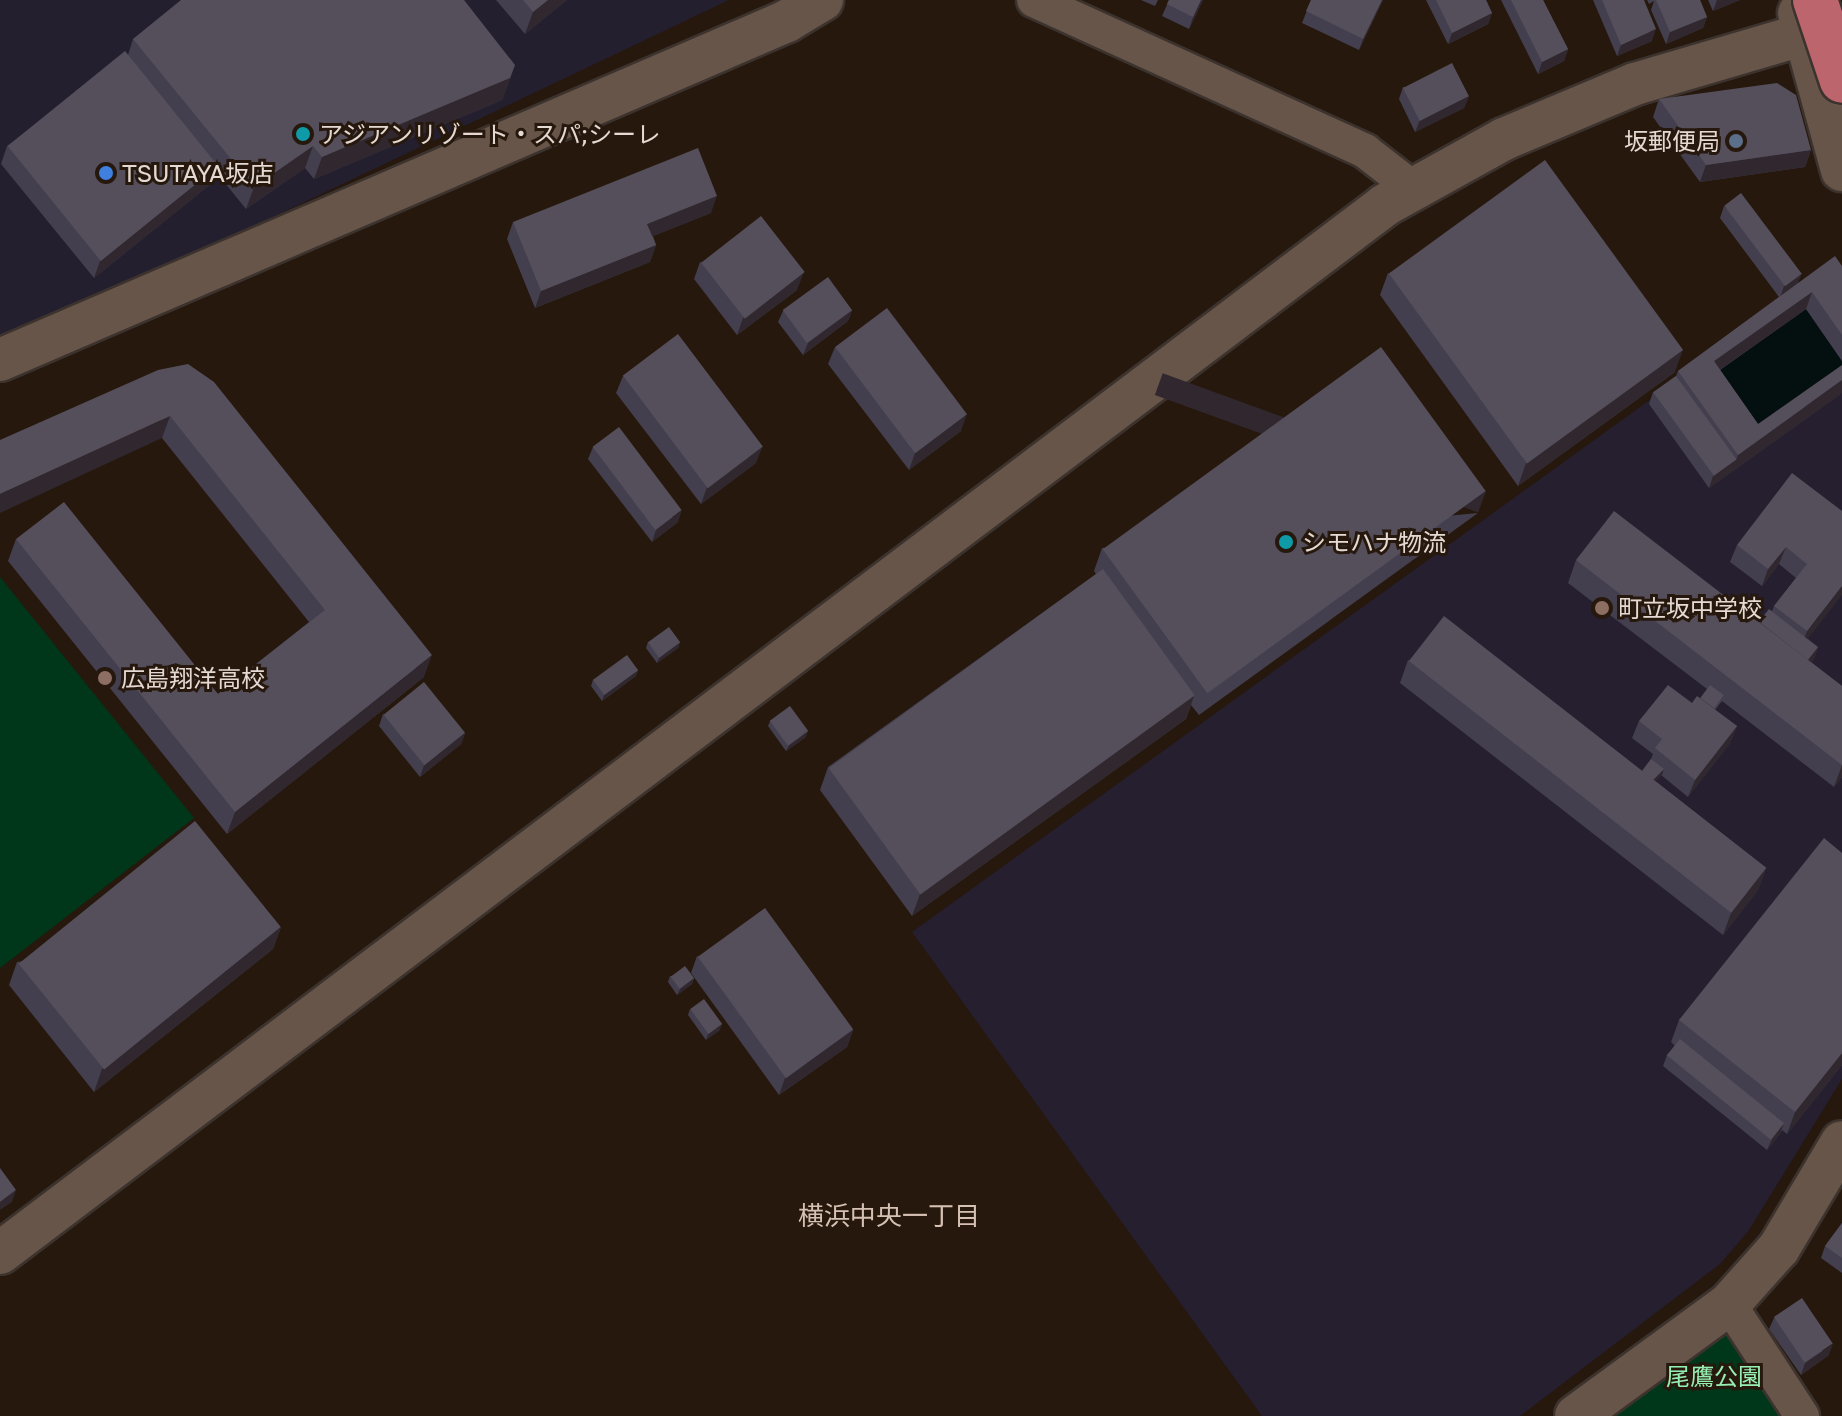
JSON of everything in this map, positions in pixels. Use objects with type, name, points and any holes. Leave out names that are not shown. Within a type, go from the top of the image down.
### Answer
[{"type":"highway","points":[[1814,15],[1842,81]]},
{"type":"street","points":[[0,360],[787,21],[822,0]]},
{"type":"street","points":[[1034,0],[1365,151],[1414,189]]},
{"type":"street","points":[[0,1253],[1279,282],[1414,189],[1504,139],[1635,84],[1814,15],[1842,170]]},
{"type":"street","points":[[1576,1416],[1729,1304],[1779,1248],[1842,1142]]},
{"type":"street","points":[[1729,1304],[1802,1416]]},
{"type":"shaded area","points":[[0,0],[729,0],[0,347]]},
{"type":"shaded area","name":"町立坂中学校","points":[[1837,265],[1842,284],[1842,1079],[1749,1230],[1720,1264],[1520,1416],[1262,1416],[912,932]]},
{"type":"shaded area","points":[[1806,309],[1842,361],[1842,378],[1752,441],[1708,378]]},
{"type":"green space","points":[[0,577],[194,818],[0,968]]},
{"type":"green space","name":"尾鷹公園","points":[[1726,1317],[1793,1416],[1592,1416]]},
{"type":"building","name":"アジアンリゾート・スパ;シーレ","points":[[181,0],[464,0],[515,65],[510,78],[322,157],[313,146],[254,187],[133,39]]},
{"type":"building","points":[[523,0],[548,0],[533,12]]},
{"type":"building","points":[[1169,0],[1201,0],[1193,17],[1167,4]]},
{"type":"building","points":[[1311,0],[1382,0],[1363,39],[1306,11]]},
{"type":"building","points":[[1436,0],[1486,0],[1492,13],[1452,33]]},
{"type":"building","points":[[1511,0],[1543,0],[1568,49],[1542,62]]},
{"type":"building","points":[[1602,0],[1644,0],[1656,29],[1621,45]]},
{"type":"building","points":[[1656,0],[1700,0],[1707,17],[1670,32]]},
{"type":"building","name":"TSUTAYA坂店","points":[[125,51],[218,166],[101,261],[8,146]]},
{"type":"building","points":[[1452,63],[1469,96],[1420,121],[1403,88]]},
{"type":"building","points":[[1777,83],[1796,95],[1811,150],[1706,165],[1659,99]]},
{"type":"building","points":[[698,148],[717,196],[647,224],[656,245],[541,291],[513,222]]},
{"type":"building","points":[[1545,160],[1683,350],[1527,464],[1389,273]]},
{"type":"building","points":[[1741,193],[1802,274],[1785,286],[1724,206]]},
{"type":"building","points":[[761,216],[805,272],[745,319],[701,263]]},
{"type":"building","points":[[1835,256],[1842,266],[1842,335],[1812,292],[1714,361],[1758,424],[1842,365],[1842,380],[1738,455],[1678,371]]},
{"type":"building","points":[[828,277],[852,310],[807,343],[783,310]]},
{"type":"building","points":[[887,308],[967,414],[915,453],[835,347]]},
{"type":"building","points":[[678,334],[763,447],[708,488],[623,376]]},
{"type":"building","name":"シモハナ物流","points":[[1381,347],[1486,491],[1207,693],[1103,549]]},
{"type":"building","points":[[188,364],[214,382],[432,655],[235,812],[16,539],[64,502],[218,694],[325,610],[170,416],[0,494],[0,440],[158,370]]},
{"type":"building","points":[[1676,376],[1737,459],[1714,476],[1653,392]]},
{"type":"building","points":[[619,427],[682,510],[655,530],[593,447]]},
{"type":"building","points":[[1792,473],[1842,511],[1842,586],[1807,631],[1774,606],[1807,564],[1786,547],[1768,569],[1737,545]]},
{"type":"building","points":[[1614,511],[1842,686],[1842,765],[1576,560]]},
{"type":"building","points":[[1103,569],[1195,695],[920,894],[829,768]]},
{"type":"building","points":[[1769,609],[1818,647],[1808,660],[1759,622]]},
{"type":"building","points":[[1444,616],[1766,868],[1731,913],[1409,661]]},
{"type":"building","points":[[669,627],[680,642],[659,658],[648,642]]},
{"type":"building","points":[[627,655],[638,670],[604,695],[593,680]]},
{"type":"building","points":[[424,682],[465,733],[424,765],[384,715]]},
{"type":"building","points":[[1668,685],[1692,703],[1697,696],[1737,726],[1695,780],[1655,748],[1662,739],[1639,721]]},
{"type":"building","points":[[1710,685],[1724,695],[1714,708],[1701,698]]},
{"type":"building","points":[[790,706],[808,731],[788,746],[770,721]]},
{"type":"building","points":[[1651,759],[1664,769],[1653,780],[1642,771]]},
{"type":"building","points":[[195,821],[281,927],[104,1070],[19,964]]},
{"type":"building","points":[[1824,838],[1842,853],[1842,1053],[1795,1112],[1679,1020]]},
{"type":"building","points":[[765,908],[853,1029],[786,1078],[698,957]]},
{"type":"building","points":[[685,966],[694,978],[680,989],[671,977]]},
{"type":"building","points":[[704,999],[722,1024],[708,1034],[690,1009]]},
{"type":"building","points":[[1680,1039],[1784,1123],[1771,1140],[1667,1055]]},
{"type":"building","points":[[0,1168],[16,1190],[0,1202]]},
{"type":"building","points":[[1842,1223],[1842,1258],[1825,1246]]},
{"type":"building","points":[[1802,1298],[1833,1344],[1805,1363],[1774,1317]]},
{"type":"place","name":"アジアンリゾート・スパ;シーレ","points":[[303,134]]},
{"type":"place","name":"坂郵便局","points":[[1736,141]]},
{"type":"place","name":"TSUTAYA坂店","points":[[106,173]]},
{"type":"place","name":"シモハナ物流","points":[[1286,542]]},
{"type":"place","name":"町立坂中学校","points":[[1602,608]]},
{"type":"place","name":"広島翔洋高校","points":[[105,678]]},
{"type":"district","name":"横浜中央一丁目","points":[[889,1216]]}]
